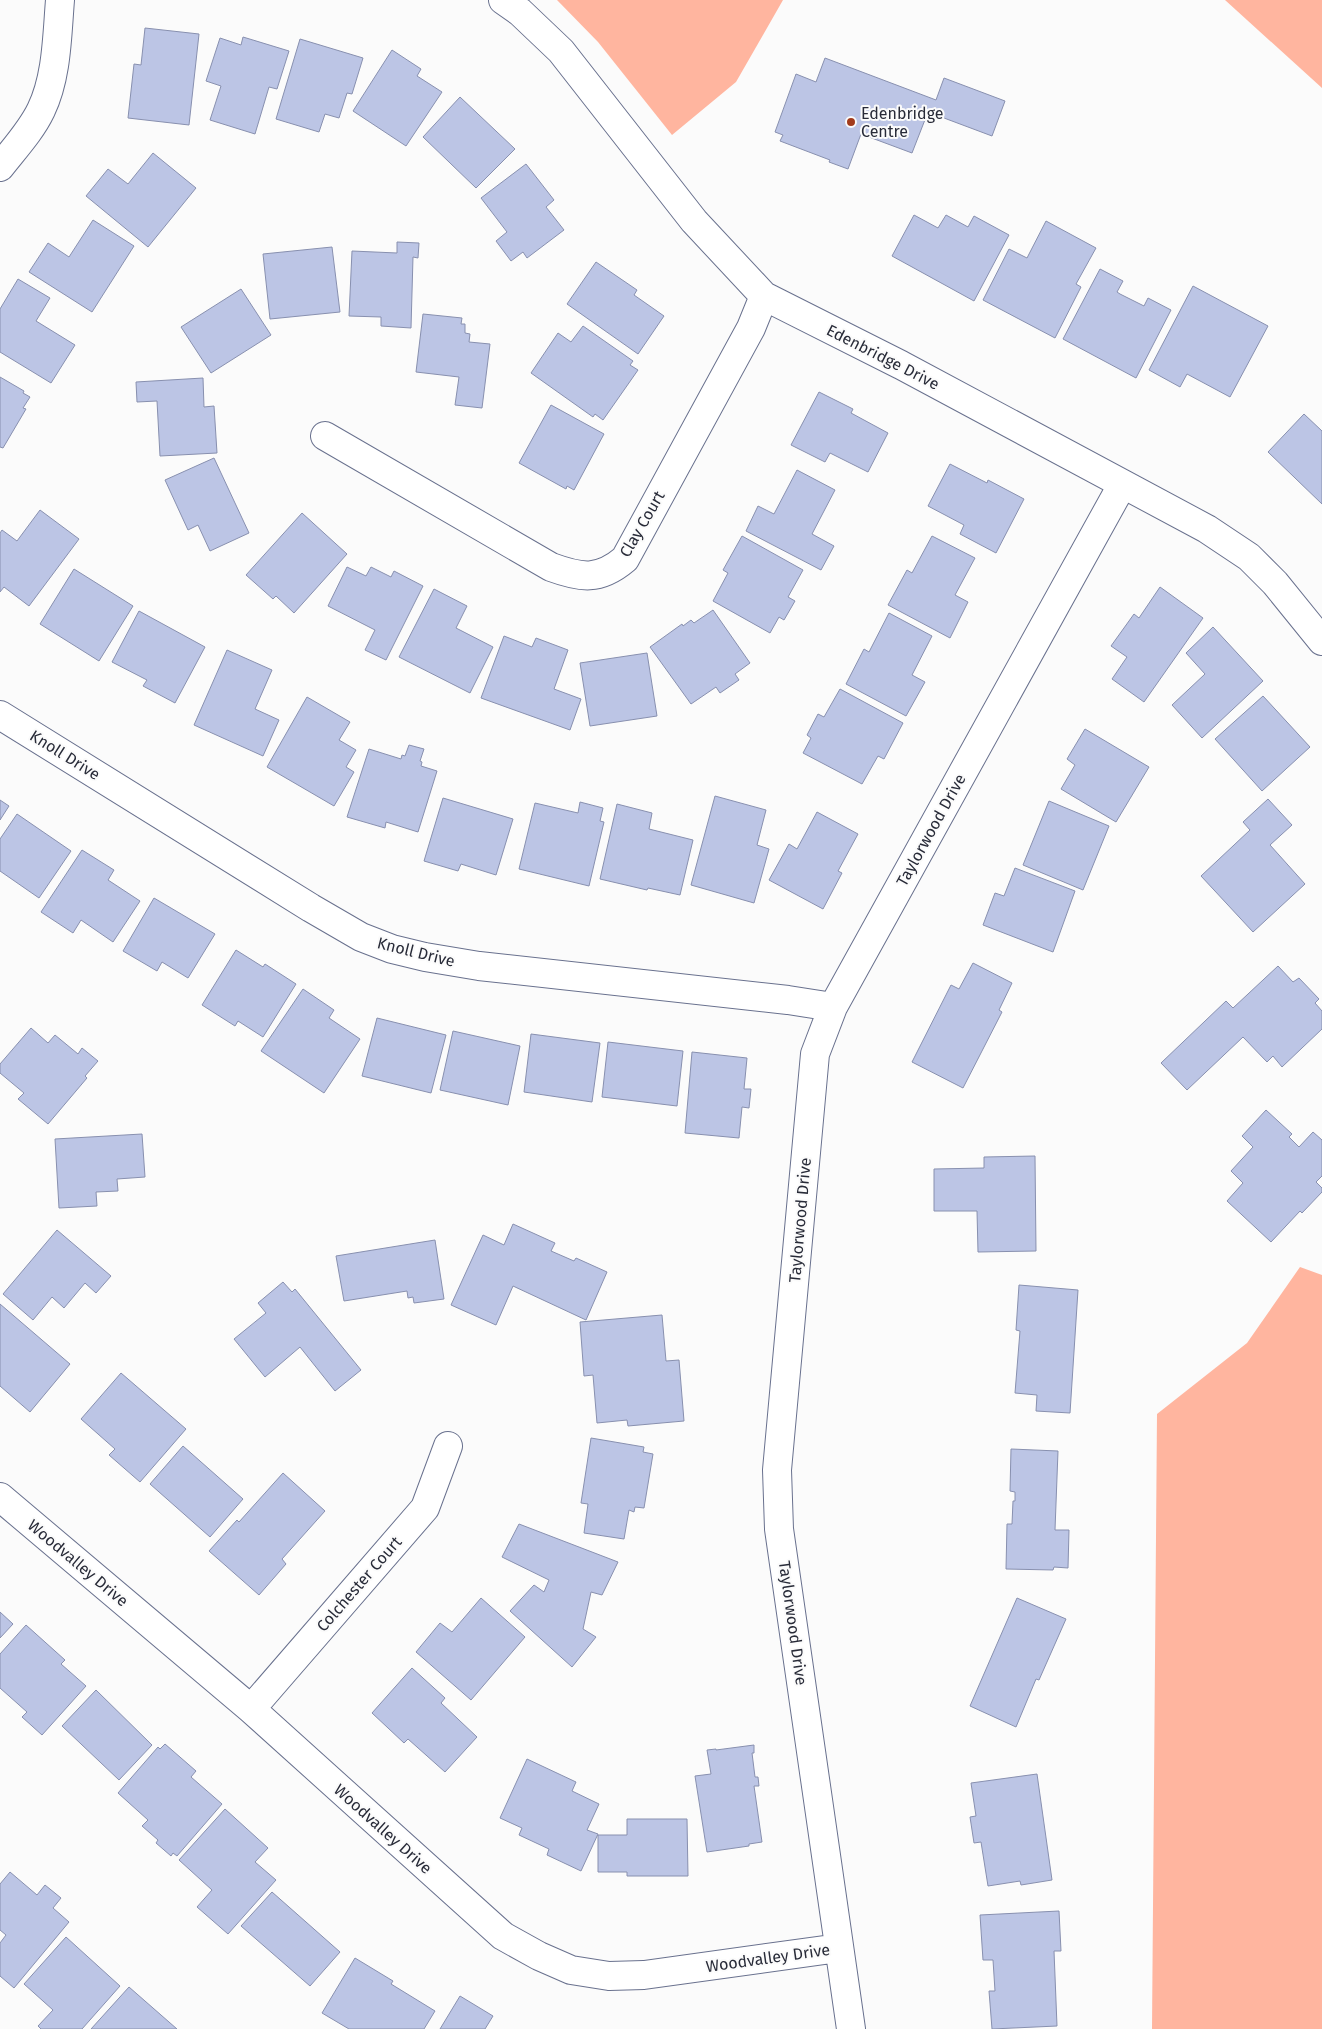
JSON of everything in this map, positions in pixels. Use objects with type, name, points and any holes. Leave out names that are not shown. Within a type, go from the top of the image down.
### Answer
[{"type":"street","points":[[0,167],[41,111],[50,86],[55,56],[60,0]]},
{"type":"street","name":"Edenbridge Drive","points":[[503,0],[520,12],[561,51],[694,221],[764,296],[901,365],[1207,529],[1249,557],[1275,583],[1322,641]]},
{"type":"street","name":"Clay Court","points":[[325,436],[552,567],[574,576],[593,576],[613,569],[625,558],[751,328],[764,296]]},
{"type":"street","name":"Taylorwood Drive","points":[[851,2029],[779,1529],[777,1470],[815,1054],[833,1007],[1122,484]]},
{"type":"street","name":"Knoll Drive","points":[[0,715],[311,908],[361,937],[392,949],[479,966],[788,1000],[833,1007]]},
{"type":"street","name":"Colchester Court","points":[[250,1709],[425,1508],[448,1446]]},
{"type":"street","name":"Woodvalley Drive","points":[[0,1497],[250,1709],[503,1936],[539,1956],[571,1970],[609,1976],[644,1975],[839,1948]]},
{"type":"shaded area","points":[[557,0],[783,0],[736,82],[672,135],[598,42]]},
{"type":"shaded area","points":[[1225,0],[1322,0],[1322,88]]},
{"type":"shaded area","points":[[1300,1267],[1322,1275],[1322,2029],[1152,2029],[1157,1414],[1247,1343]]},
{"type":"building","points":[[145,28],[199,34],[189,125],[128,118],[134,64],[141,65]]},
{"type":"building","points":[[243,37],[289,51],[277,89],[269,87],[255,134],[210,120],[221,86],[206,81],[220,38],[241,45]]},
{"type":"building","points":[[300,39],[363,58],[352,94],[347,93],[339,118],[325,114],[319,132],[276,119]]},
{"type":"building","points":[[392,50],[421,69],[417,76],[442,92],[406,146],[353,111]]},
{"type":"building","name":"Edenbridge Centre","points":[[825,58],[936,100],[944,78],[1005,101],[992,136],[928,112],[912,153],[861,134],[848,169],[780,141],[783,135],[775,132],[796,74],[816,82]]},
{"type":"building","points":[[460,97],[515,149],[476,188],[423,137]]},
{"type":"building","points":[[153,153],[196,188],[148,247],[86,196],[108,169],[128,184]]},
{"type":"building","points":[[526,164],[554,200],[546,207],[564,230],[527,258],[523,252],[511,261],[496,241],[507,232],[481,198]]},
{"type":"building","points":[[914,215],[938,228],[946,215],[968,227],[974,216],[1009,235],[974,301],[892,256]]},
{"type":"building","points":[[93,220],[134,246],[92,312],[29,272],[48,243],[69,257]]},
{"type":"building","points":[[1046,221],[1096,248],[1076,284],[1081,287],[1055,338],[983,300],[1009,249],[1027,258]]},
{"type":"building","points":[[397,242],[419,243],[418,258],[413,257],[411,328],[381,326],[381,317],[349,316],[352,251],[397,253]]},
{"type":"building","points":[[332,247],[340,312],[270,319],[263,254]]},
{"type":"building","points":[[596,262],[637,290],[634,295],[664,316],[638,354],[567,304]]},
{"type":"building","points":[[1100,269],[1123,281],[1117,292],[1120,294],[1144,306],[1148,298],[1171,310],[1136,378],[1063,339]]},
{"type":"building","points":[[18,279],[50,298],[36,321],[75,345],[51,383],[0,352],[0,309]]},
{"type":"building","points":[[1193,286],[1268,326],[1230,397],[1187,374],[1180,387],[1149,370]]},
{"type":"building","points":[[241,289],[271,335],[211,373],[181,327]]},
{"type":"building","points":[[423,314],[462,318],[461,324],[465,324],[465,333],[470,334],[469,342],[490,344],[482,408],[455,405],[459,377],[416,372]]},
{"type":"building","points":[[583,326],[633,361],[630,365],[638,370],[603,420],[595,414],[593,417],[531,373],[558,333],[571,342]]},
{"type":"building","points":[[0,377],[24,391],[23,393],[30,397],[23,408],[26,409],[3,448],[0,447]]},
{"type":"building","points":[[203,378],[204,407],[214,406],[217,453],[160,456],[157,401],[137,402],[136,382]]},
{"type":"building","points":[[819,392],[853,409],[851,413],[888,433],[868,472],[830,453],[825,462],[791,445]]},
{"type":"building","points":[[551,405],[604,434],[574,490],[567,486],[566,489],[519,463]]},
{"type":"building","points":[[1304,414],[1322,431],[1322,504],[1268,452]]},
{"type":"building","points":[[214,458],[249,533],[210,551],[198,525],[188,530],[165,480]]},
{"type":"building","points":[[950,464],[987,483],[988,480],[1024,499],[996,553],[960,534],[964,525],[928,506]]},
{"type":"building","points":[[797,470],[835,490],[812,534],[834,546],[821,570],[746,531],[758,506],[774,514]]},
{"type":"building","points":[[40,510],[79,539],[29,606],[4,587],[0,592],[0,533],[2,530],[17,541]]},
{"type":"building","points":[[302,513],[347,554],[294,613],[276,596],[273,599],[246,575]]},
{"type":"building","points":[[742,536],[803,570],[788,597],[795,601],[784,620],[779,617],[770,633],[713,601],[728,573],[723,570]]},
{"type":"building","points":[[932,536],[975,558],[955,595],[968,602],[950,638],[888,605],[907,570],[912,573]]},
{"type":"building","points":[[347,567],[366,576],[371,567],[391,577],[394,571],[423,586],[386,660],[365,650],[375,630],[328,606]]},
{"type":"building","points":[[74,569],[133,606],[99,661],[40,624]]},
{"type":"building","points":[[1160,587],[1203,618],[1144,702],[1112,679],[1127,657],[1111,646],[1134,614],[1139,618]]},
{"type":"building","points":[[434,589],[467,606],[456,628],[493,647],[470,693],[399,657]]},
{"type":"building","points":[[713,610],[750,663],[735,674],[739,680],[720,693],[716,687],[691,704],[650,647],[682,624],[683,626],[691,620],[694,623]]},
{"type":"building","points":[[139,611],[205,647],[175,703],[143,686],[147,680],[112,662]]},
{"type":"building","points":[[889,613],[932,636],[912,675],[925,682],[906,716],[846,684],[864,649],[869,652]]},
{"type":"building","points":[[1213,627],[1263,681],[1202,738],[1172,705],[1205,674],[1186,653]]},
{"type":"building","points":[[504,636],[532,647],[536,638],[568,650],[554,689],[581,699],[570,730],[481,698]]},
{"type":"building","points":[[227,650],[272,670],[255,709],[279,720],[263,756],[194,725]]},
{"type":"building","points":[[647,653],[657,716],[590,726],[580,663]]},
{"type":"building","points":[[840,689],[903,723],[884,759],[878,756],[862,784],[803,753],[811,738],[807,735],[818,714],[824,717]]},
{"type":"building","points":[[1263,696],[1310,747],[1262,791],[1215,739]]},
{"type":"building","points":[[307,697],[350,722],[339,740],[356,750],[346,767],[354,772],[334,806],[267,767]]},
{"type":"building","points":[[1085,729],[1149,767],[1116,822],[1061,789],[1075,765],[1067,759]]},
{"type":"building","points":[[409,745],[424,749],[420,761],[422,762],[421,766],[437,771],[418,832],[386,822],[385,828],[347,817],[369,749],[401,759],[402,755],[405,756]]},
{"type":"building","points":[[715,796],[766,810],[757,845],[769,849],[754,903],[691,885]]},
{"type":"building","points":[[443,798],[513,819],[496,875],[461,864],[458,871],[424,861]]},
{"type":"building","points":[[1268,799],[1292,825],[1270,845],[1305,884],[1253,932],[1201,876],[1250,830],[1243,822]]},
{"type":"building","points":[[0,800],[9,806],[0,820]]},
{"type":"building","points":[[1049,801],[1109,826],[1083,890],[1023,865]]},
{"type":"building","points":[[580,802],[603,808],[600,821],[604,822],[589,886],[519,869],[535,803],[578,813]]},
{"type":"building","points":[[617,804],[652,813],[649,829],[693,840],[680,895],[648,888],[647,890],[600,879]]},
{"type":"building","points":[[817,812],[858,834],[838,871],[842,873],[823,909],[769,880],[789,844],[797,849]]},
{"type":"building","points":[[17,814],[71,851],[39,898],[0,871],[0,839]]},
{"type":"building","points":[[82,850],[114,870],[108,880],[140,901],[113,942],[81,920],[73,933],[41,912]]},
{"type":"building","points":[[1015,868],[1075,891],[1053,952],[983,925],[995,893],[1004,896]]},
{"type":"building","points":[[154,898],[215,934],[188,978],[162,962],[157,971],[123,951]]},
{"type":"building","points":[[236,950],[263,967],[265,964],[296,984],[263,1037],[238,1021],[235,1026],[202,1005]]},
{"type":"building","points":[[973,963],[1012,983],[999,1010],[1002,1012],[963,1088],[912,1062],[951,985],[959,989]]},
{"type":"building","points":[[1278,966],[1293,982],[1299,978],[1319,999],[1315,1003],[1322,1011],[1322,1029],[1282,1067],[1273,1056],[1267,1062],[1243,1037],[1187,1090],[1161,1063],[1226,1001],[1233,1008]]},
{"type":"building","points":[[303,989],[334,1010],[329,1018],[360,1039],[324,1093],[261,1051]]},
{"type":"building","points":[[377,1018],[446,1035],[431,1093],[362,1076]]},
{"type":"building","points":[[31,1028],[48,1043],[55,1035],[78,1054],[82,1048],[98,1061],[85,1076],[87,1078],[48,1124],[18,1099],[24,1093],[0,1073],[0,1064]]},
{"type":"building","points":[[453,1031],[520,1046],[508,1105],[440,1090]]},
{"type":"building","points":[[531,1034],[600,1043],[592,1102],[524,1092]]},
{"type":"building","points":[[608,1042],[683,1051],[677,1106],[602,1097]]},
{"type":"building","points":[[692,1052],[747,1058],[744,1089],[751,1089],[749,1108],[742,1107],[739,1138],[685,1133]]},
{"type":"building","points":[[1266,1110],[1292,1134],[1289,1137],[1299,1147],[1313,1132],[1322,1140],[1322,1176],[1316,1182],[1322,1188],[1322,1192],[1302,1213],[1300,1211],[1271,1242],[1227,1201],[1243,1183],[1231,1171],[1253,1147],[1242,1136]]},
{"type":"building","points":[[142,1134],[145,1177],[117,1179],[118,1191],[96,1192],[97,1206],[59,1208],[55,1139]]},
{"type":"building","points":[[1035,1156],[1036,1251],[978,1252],[977,1211],[934,1211],[934,1169],[984,1168],[984,1157]]},
{"type":"building","points":[[513,1224],[555,1243],[551,1251],[574,1261],[576,1258],[607,1272],[586,1320],[513,1286],[496,1325],[451,1305],[483,1235],[504,1245]]},
{"type":"building","points":[[57,1230],[111,1276],[96,1293],[85,1283],[64,1308],[52,1297],[33,1320],[3,1294]]},
{"type":"building","points":[[435,1240],[444,1299],[414,1303],[413,1297],[408,1298],[407,1291],[344,1301],[336,1256]]},
{"type":"building","points":[[283,1282],[292,1292],[295,1289],[361,1370],[335,1391],[300,1347],[265,1377],[234,1339],[266,1313],[258,1303]]},
{"type":"building","points":[[1019,1285],[1078,1290],[1070,1413],[1036,1411],[1037,1395],[1015,1393],[1020,1331],[1016,1330]]},
{"type":"building","points":[[0,1304],[70,1364],[30,1412],[0,1386]]},
{"type":"building","points":[[662,1315],[666,1361],[679,1360],[684,1421],[628,1426],[627,1420],[597,1423],[593,1375],[584,1376],[580,1322]]},
{"type":"building","points":[[121,1373],[186,1429],[140,1482],[109,1455],[115,1449],[81,1419]]},
{"type":"building","points":[[591,1438],[644,1447],[643,1452],[653,1454],[644,1508],[635,1507],[634,1512],[629,1510],[624,1539],[584,1533],[588,1504],[581,1503]]},
{"type":"building","points":[[183,1446],[243,1499],[210,1537],[150,1484]]},
{"type":"building","points":[[1011,1449],[1058,1451],[1055,1530],[1069,1530],[1068,1568],[1054,1567],[1053,1570],[1006,1569],[1007,1524],[1012,1524],[1013,1501],[1015,1501],[1015,1492],[1010,1491]]},
{"type":"building","points":[[283,1473],[325,1511],[282,1559],[286,1564],[259,1595],[209,1551],[237,1520],[239,1522]]},
{"type":"building","points":[[519,1524],[618,1562],[602,1595],[591,1592],[583,1629],[596,1637],[572,1667],[510,1611],[534,1585],[544,1592],[549,1580],[502,1557]]},
{"type":"building","points":[[481,1598],[525,1637],[471,1700],[416,1652],[440,1623],[452,1632]]},
{"type":"building","points":[[1017,1598],[1066,1619],[1039,1680],[1036,1679],[1016,1727],[970,1706]]},
{"type":"building","points":[[0,1612],[13,1624],[0,1638]]},
{"type":"building","points":[[26,1625],[65,1660],[61,1664],[86,1686],[42,1735],[22,1717],[27,1712],[0,1688],[0,1654]]},
{"type":"building","points":[[412,1668],[445,1698],[441,1703],[477,1737],[445,1772],[408,1739],[404,1743],[372,1713]]},
{"type":"building","points":[[96,1690],[152,1745],[119,1780],[62,1726]]},
{"type":"building","points":[[165,1744],[196,1771],[191,1777],[222,1804],[177,1856],[173,1853],[171,1856],[156,1843],[158,1840],[142,1826],[148,1820],[118,1793],[158,1747],[160,1749]]},
{"type":"building","points":[[754,1745],[754,1753],[752,1753],[755,1777],[758,1777],[759,1786],[754,1786],[762,1842],[749,1844],[749,1846],[707,1852],[695,1776],[711,1774],[707,1750]]},
{"type":"building","points":[[527,1759],[576,1782],[572,1791],[599,1804],[587,1830],[598,1834],[581,1871],[547,1855],[549,1849],[519,1835],[522,1828],[500,1818]]},
{"type":"building","points":[[1037,1774],[1052,1880],[1021,1885],[1020,1881],[988,1886],[981,1842],[974,1843],[970,1817],[976,1816],[971,1783]]},
{"type":"building","points":[[225,1809],[268,1848],[255,1862],[276,1880],[228,1934],[197,1907],[212,1890],[179,1860]]},
{"type":"building","points":[[627,1819],[687,1819],[688,1876],[627,1876],[627,1872],[598,1872],[598,1835],[627,1835]]},
{"type":"building","points":[[10,1872],[37,1895],[45,1885],[61,1898],[53,1908],[69,1922],[14,1988],[0,1976],[0,1943],[6,1935],[0,1930],[0,1884]]},
{"type":"building","points":[[272,1892],[340,1952],[310,1986],[241,1926]]},
{"type":"building","points":[[1059,1911],[1061,1951],[1054,1951],[1057,2026],[992,2029],[989,1991],[995,1991],[993,1960],[983,1960],[980,1915]]},
{"type":"building","points":[[66,1937],[120,1986],[82,2029],[41,2029],[38,2026],[53,2010],[24,1984]]},
{"type":"building","points":[[355,1958],[393,1981],[391,1984],[435,2011],[424,2029],[349,2029],[322,2013]]},
{"type":"building","points":[[129,1987],[177,2029],[91,2029]]},
{"type":"building","points":[[460,1996],[493,2016],[485,2029],[440,2029]]},
{"type":"place","name":"Edenbridge Centre","points":[[851,122]]}]
